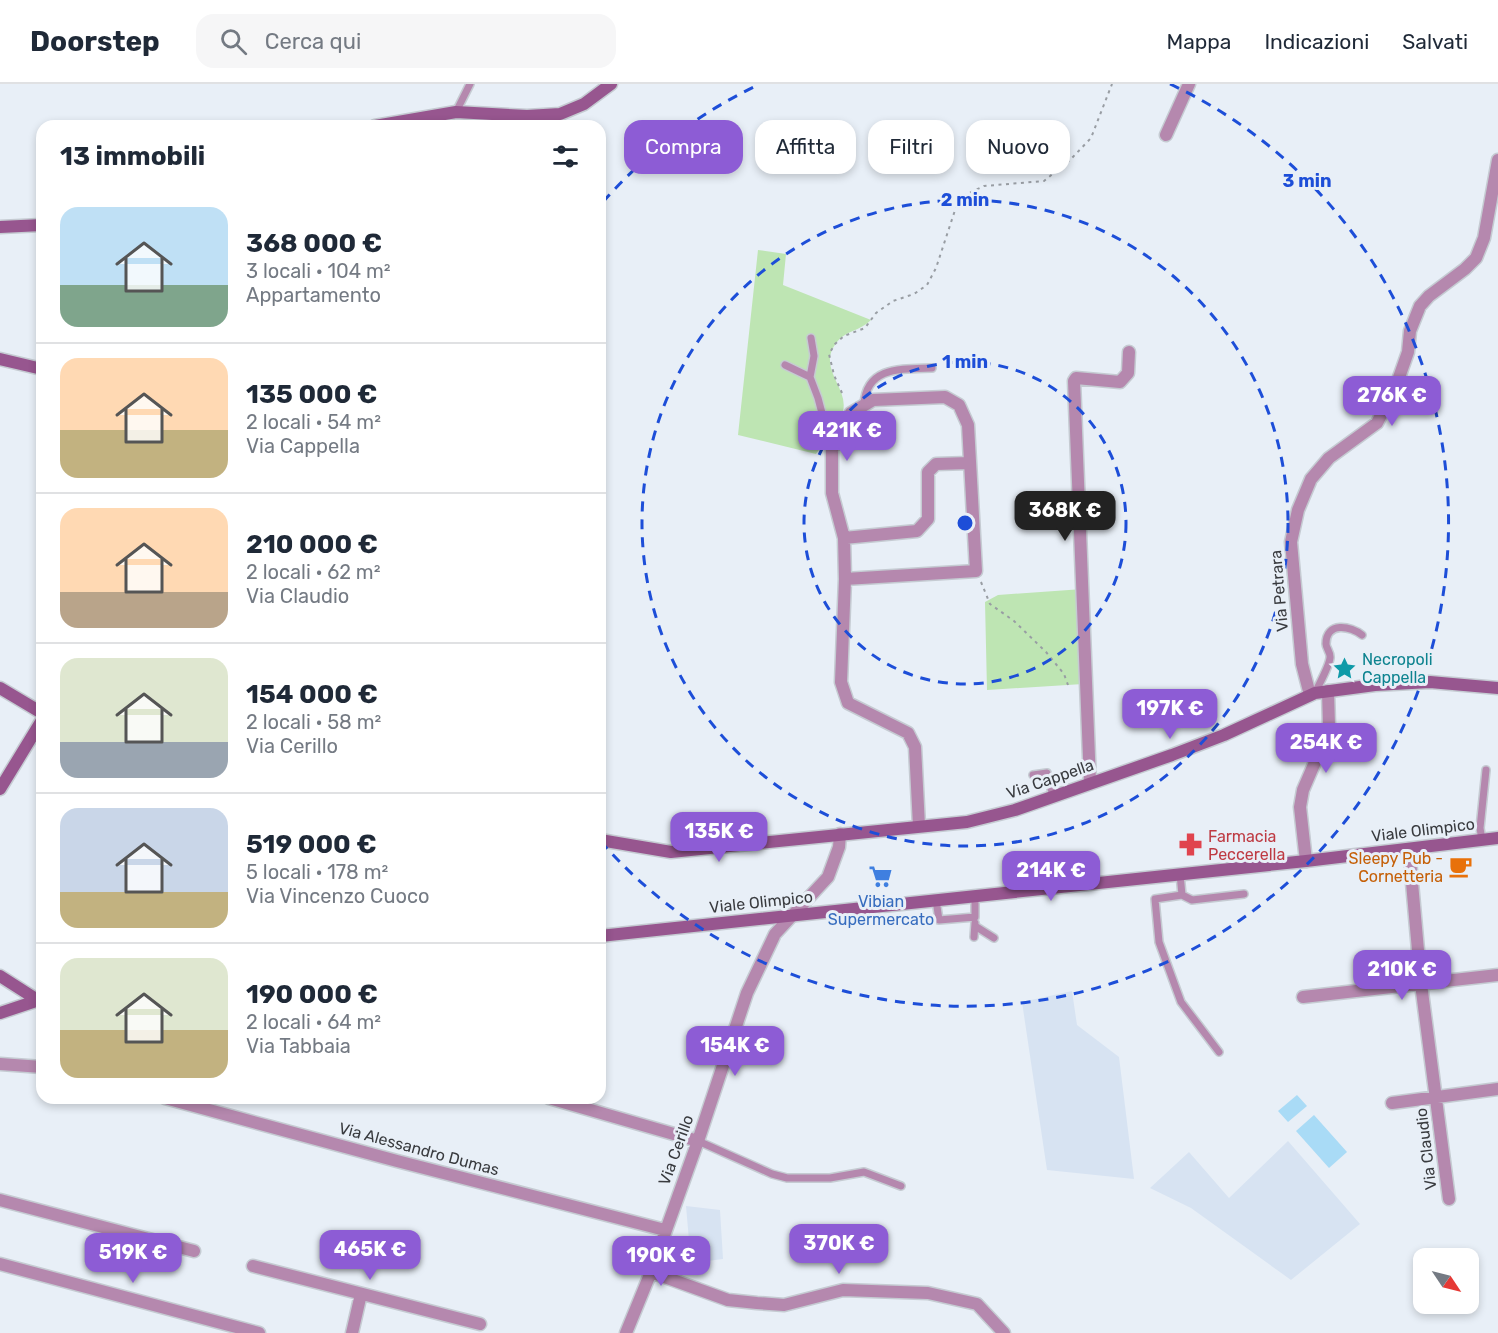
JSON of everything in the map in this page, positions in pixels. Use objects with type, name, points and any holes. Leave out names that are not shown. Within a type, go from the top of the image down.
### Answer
[{"type":"street","points":[[410,120],[456,112],[527,116],[560,114],[584,104],[611,84]]},
{"type":"street","points":[[1166,135],[1189,84]]},
{"type":"street","name":"Via Petrara","points":[[1306,861],[1300,807],[1303,789],[1329,726],[1318,693],[1302,664],[1291,542],[1298,510],[1311,479],[1329,458],[1377,423],[1396,386],[1407,352],[1410,330],[1420,306],[1476,258],[1484,238],[1498,160]]},
{"type":"street","points":[[0,227],[36,225]]},
{"type":"street","points":[[1090,782],[1074,381],[1076,378],[1120,382],[1128,373],[1129,352]]},
{"type":"street","points":[[0,359],[36,368]]},
{"type":"street","points":[[845,579],[976,570],[968,425],[959,405],[945,396],[873,400],[851,414],[840,430],[832,450],[832,493],[843,538],[845,579],[841,682],[848,703],[908,733],[915,747],[919,826]]},
{"type":"street","points":[[843,538],[917,531],[928,519],[928,472],[936,464],[969,463]]},
{"type":"street","name":"Via Cappella","points":[[606,841],[672,852],[967,822],[1015,810],[1172,755],[1224,735],[1318,693],[1375,685],[1431,682],[1498,688]]},
{"type":"street","points":[[0,688],[36,709]]},
{"type":"street","points":[[0,789],[36,730]]},
{"type":"street","name":"Via Cerillo","points":[[626,1333],[651,1272],[698,1141],[747,993],[775,934],[828,877],[839,847],[840,834]]},
{"type":"street","name":"Viale Olimpico","points":[[606,935],[1306,861],[1498,838]]},
{"type":"street","name":"Via Claudio","points":[[1408,849],[1421,984],[1449,1199]]},
{"type":"street","points":[[1303,997],[1498,975]]},
{"type":"street","points":[[0,976],[36,997]]},
{"type":"street","points":[[0,1013],[36,1000]]},
{"type":"street","points":[[0,1064],[36,1067]]},
{"type":"street","name":"Via Claudio","points":[[1392,1102],[1498,1089]]},
{"type":"street","name":"Via Alessandro Dumas","points":[[187,1104],[665,1230]]},
{"type":"street","points":[[570,1104],[698,1141]]},
{"type":"street","points":[[0,1200],[194,1251]]},
{"type":"street","points":[[0,1264],[259,1333]]},
{"type":"street","points":[[253,1266],[480,1324]]},
{"type":"street","points":[[651,1272],[728,1300],[757,1303],[784,1305],[843,1290],[928,1293],[977,1304],[1004,1333]]},
{"type":"street","points":[[351,1333],[361,1294]]},
{"type":"lane","points":[[456,112],[470,84]]},
{"type":"lane","points":[[811,338],[814,356],[810,377],[823,417],[840,430]]},
{"type":"lane","points":[[785,366],[810,377]]},
{"type":"lane","points":[[864,405],[864,393],[879,375],[890,370],[932,368]]},
{"type":"lane","points":[[1318,693],[1330,657],[1326,643],[1329,634],[1335,628],[1344,626],[1354,628],[1362,635]]},
{"type":"lane","points":[[1482,840],[1480,828],[1486,770]]},
{"type":"lane","points":[[1033,775],[1047,773],[1053,796]]},
{"type":"lane","points":[[1180,874],[1182,895]]},
{"type":"lane","points":[[1219,1052],[1181,1002],[1159,942],[1155,899],[1182,895],[1192,900],[1244,894]]},
{"type":"lane","points":[[975,895],[975,937]]},
{"type":"lane","points":[[936,900],[939,920],[975,917]]},
{"type":"lane","points":[[975,926],[994,938]]},
{"type":"lane","points":[[698,1141],[772,1174],[787,1178],[830,1178],[864,1172],[901,1186]]},
{"type":"path","points":[[843,393],[834,375],[829,354],[844,336],[865,328],[876,314],[893,301],[914,294],[927,285],[936,268],[959,198],[984,186],[1044,181],[1071,159],[1091,138],[1112,84]]},
{"type":"path","points":[[976,570],[990,604],[1014,621],[1046,652],[1064,674],[1068,685]]},
{"type":"shaded area","points":[[1072,991],[1077,1025],[1119,1057],[1134,1179],[1047,1170],[1022,1002]]},
{"type":"shaded area","points":[[1288,1141],[1360,1224],[1291,1280],[1191,1208],[1150,1188],[1189,1152],[1229,1198]]},
{"type":"shaded area","points":[[686,1206],[720,1210],[723,1259],[691,1263]]},
{"type":"green space","points":[[758,250],[786,254],[783,285],[871,320],[840,338],[831,351],[831,369],[842,394],[843,411],[835,428],[816,454],[738,435]]},
{"type":"green space","points":[[1083,589],[1083,684],[987,690],[985,602],[998,595]]},
{"type":"water","points":[[1297,1095],[1307,1106],[1288,1122],[1278,1111]]},
{"type":"water","points":[[1314,1115],[1347,1152],[1329,1168],[1296,1131]]},
{"type":"place","name":"Necropoli Cappella","points":[[1344,668]]},
{"type":"place","name":"Farmacia Peccerella","points":[[1190,845]]},
{"type":"place","name":"Sleepy Pub - Cornetteria","points":[[1461,867]]},
{"type":"place","name":"Vibian Supermercato","points":[[881,876]]}]
